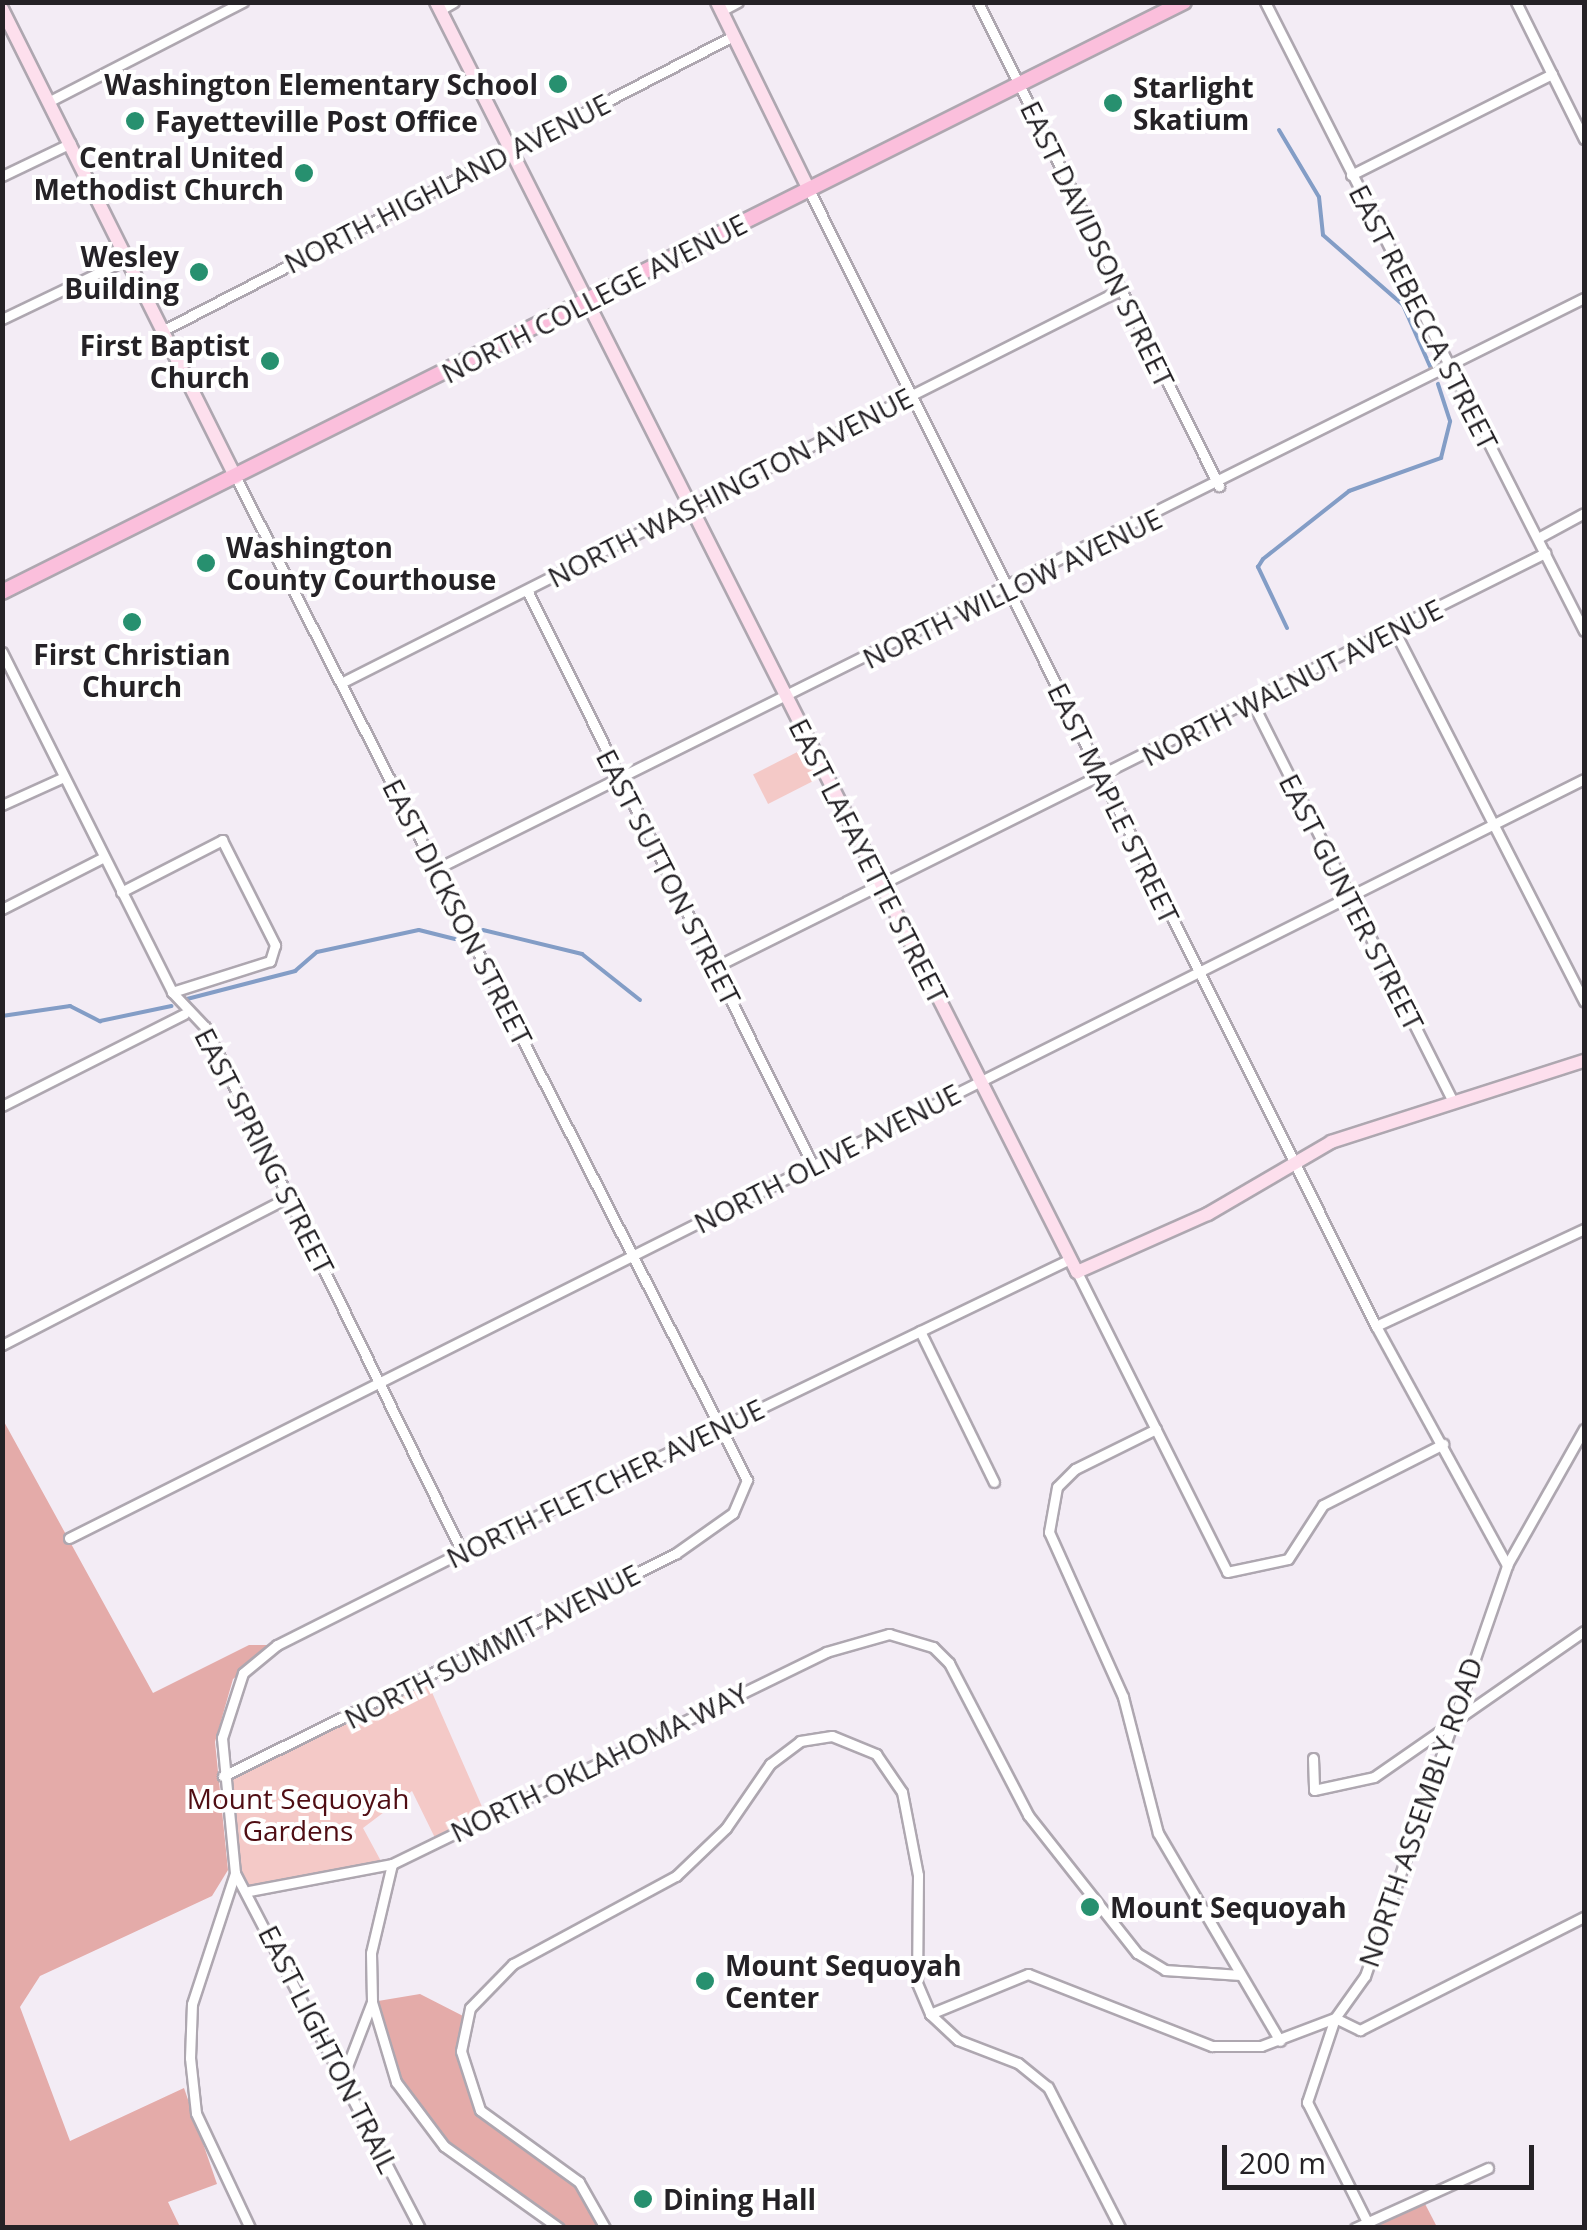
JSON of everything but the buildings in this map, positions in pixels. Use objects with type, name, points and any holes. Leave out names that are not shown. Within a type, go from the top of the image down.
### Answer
[{"type":"main road","name":"NORTH COLLEGE AVENUE","points":[[2,592],[1020,85],[1152,10],[1184,2]]},
{"type":"main road","name":"EAST LAFAYETTE STREET","points":[[438,6],[1074,1265]]},
{"type":"main road","name":"EAST MAPLE STREET","points":[[719,7],[809,190]]},
{"type":"main road","name":"EAST DICKSON STREET","points":[[2,9],[236,478]]},
{"type":"main road","points":[[1074,1265],[1208,1214],[1294,1162],[1453,1102],[1584,1061]]},
{"type":"street","points":[[214,2],[220,14]]},
{"type":"street","points":[[50,101],[244,2]]},
{"type":"street","points":[[438,6],[454,2]]},
{"type":"street","points":[[719,7],[738,2]]},
{"type":"street","name":"EAST DAVIDSON STREET","points":[[978,2],[1219,486]]},
{"type":"street","name":"EAST REBECCA STREET","points":[[1265,2],[1584,630]]},
{"type":"street","points":[[1516,2],[1584,139]]},
{"type":"street","name":"NORTH HIGHLAND AVENUE","points":[[162,331],[733,36]]},
{"type":"street","points":[[1351,174],[1552,74]]},
{"type":"street","points":[[2,176],[70,143]]},
{"type":"street","name":"EAST MAPLE STREET","points":[[809,190],[1376,1326],[1507,1565]]},
{"type":"street","points":[[2,319],[127,259]]},
{"type":"street","name":"NORTH WASHINGTON AVENUE","points":[[341,683],[1120,290]]},
{"type":"street","name":"NORTH WILLOW AVENUE","points":[[436,869],[1219,486],[1584,298]]},
{"type":"street","name":"EAST DICKSON STREET","points":[[236,478],[722,1426],[746,1494]]},
{"type":"street","points":[[1538,538],[1584,514]]},
{"type":"street","name":"NORTH WALNUT AVENUE","points":[[715,967],[1395,632],[1545,554]]},
{"type":"street","name":"EAST SUTTON STREET","points":[[527,590],[812,1164]]},
{"type":"street","points":[[1395,632],[1584,1002]]},
{"type":"street","name":"EAST SPRING STREET","points":[[2,652],[172,992],[184,1014],[205,1027],[462,1552]]},
{"type":"street","name":"EAST GUNTER STREET","points":[[1252,702],[1453,1102]]},
{"type":"street","points":[[2,806],[64,777]]},
{"type":"street","name":"NORTH OLIVE AVENUE","points":[[70,1538],[379,1377],[633,1257],[1584,779]]},
{"type":"street","points":[[122,892],[222,840],[275,945],[270,961],[172,992]]},
{"type":"street","points":[[2,909],[104,858]]},
{"type":"street","points":[[2,1106],[184,1014]]},
{"type":"street","points":[[2,1345],[291,1196]]},
{"type":"street","points":[[1376,1326],[1584,1229]]},
{"type":"street","name":"NORTH FLETCHER AVENUE","points":[[235,1873],[222,1738],[243,1673],[277,1645],[920,1331],[1074,1265]]},
{"type":"street","name":"EAST LAFAYETTE STREET","points":[[1074,1265],[1226,1572],[1288,1559],[1317,1510],[1443,1444]]},
{"type":"street","points":[[920,1331],[994,1482]]},
{"type":"street","points":[[1156,1428],[1074,1470],[1057,1487],[1049,1532],[1123,1697],[1158,1832],[1280,2041]]},
{"type":"street","name":"NORTH ASSEMBLY ROAD","points":[[1335,2018],[1365,1976],[1457,1720],[1507,1565],[1584,1429]]},
{"type":"street","name":"NORTH SUMMIT AVENUE","points":[[223,1776],[675,1554],[746,1494]]},
{"type":"street","points":[[1313,1758],[1314,1790],[1358,1782],[1457,1720],[1584,1630]]},
{"type":"street","name":"NORTH OKLAHOMA WAY","points":[[249,1891],[392,1864],[826,1652],[889,1634],[933,1647],[949,1663],[1028,1815],[1136,1953],[1166,1970],[1240,1975]]},
{"type":"street","points":[[605,2228],[579,2182],[506,2135],[470,2094],[464,2029],[494,1980],[676,1876],[786,1750],[817,1736],[850,1740],[885,1762],[907,1810],[918,1875],[917,1983],[930,2014],[958,2040],[1018,2062],[1048,2087],[1120,2228]]},
{"type":"street","points":[[392,1864],[372,1926],[372,2002],[382,2051],[428,2131],[559,2228]]},
{"type":"street","points":[[235,1873],[192,2004],[190,2058],[196,2112],[250,2228]]},
{"type":"street","name":"EAST LIGHTON TRAIL","points":[[235,1873],[249,1891],[420,2228]]},
{"type":"street","points":[[930,2014],[1028,1974],[1212,2046],[1280,2041],[1335,2018],[1360,2030],[1584,1918]]},
{"type":"street","points":[[344,2077],[372,2002]]},
{"type":"street","points":[[1335,2018],[1307,2102],[1367,2222]]},
{"type":"street","points":[[1355,2228],[1488,2168]]},
{"type":"green space","points":[[811,745],[826,774],[768,804],[753,775]]},
{"type":"green space","name":"Mount Sequoyah Gardens","points":[[427,1681],[487,1818],[437,1842],[412,1791],[363,1828],[382,1863],[249,1891],[235,1873],[223,1776]]},
{"type":"shaded area","points":[[2,1418],[153,1693],[249,1645],[277,1645],[233,1679],[215,1742],[228,1870],[212,1896],[40,1976],[20,2007],[70,2141],[184,2088],[217,2184],[168,2202],[180,2227],[3,2227]]},
{"type":"shaded area","points":[[420,1994],[467,2018],[463,2073],[491,2123],[579,2182],[605,2227],[559,2227],[444,2146],[396,2082],[372,2002]]},
{"type":"shaded area","points":[[1422,2198],[1437,2227],[1355,2228]]},
{"type":"waterway","points":[[1279,130],[1319,197],[1323,235],[1403,305],[1433,373]]},
{"type":"waterway","points":[[1287,628],[1258,567],[1349,491],[1441,458],[1450,421],[1438,384]]},
{"type":"waterway","points":[[187,999],[295,971],[317,952],[419,930],[455,939]]},
{"type":"waterway","points":[[483,930],[582,954],[640,1000]]},
{"type":"waterway","points":[[2,1016],[70,1006],[100,1021],[171,1006]]},
{"type":"place","name":"Washington Elementary School","points":[[558,84]]},
{"type":"place","name":"Starlight Skatium","points":[[1113,103]]},
{"type":"place","name":"Fayetteville Post Office","points":[[135,121]]},
{"type":"place","name":"Central United Methodist Church","points":[[304,173]]},
{"type":"place","name":"Wesley Building","points":[[199,272]]},
{"type":"place","name":"First Baptist Church","points":[[270,361]]},
{"type":"place","name":"Washington County Courthouse","points":[[206,563]]},
{"type":"place","name":"First Christian Church","points":[[132,622]]},
{"type":"place","name":"Mount Sequoyah","points":[[1090,1907]]},
{"type":"place","name":"Mount Sequoyah Center","points":[[705,1981]]},
{"type":"place","name":"Dining Hall","points":[[643,2199]]}]
